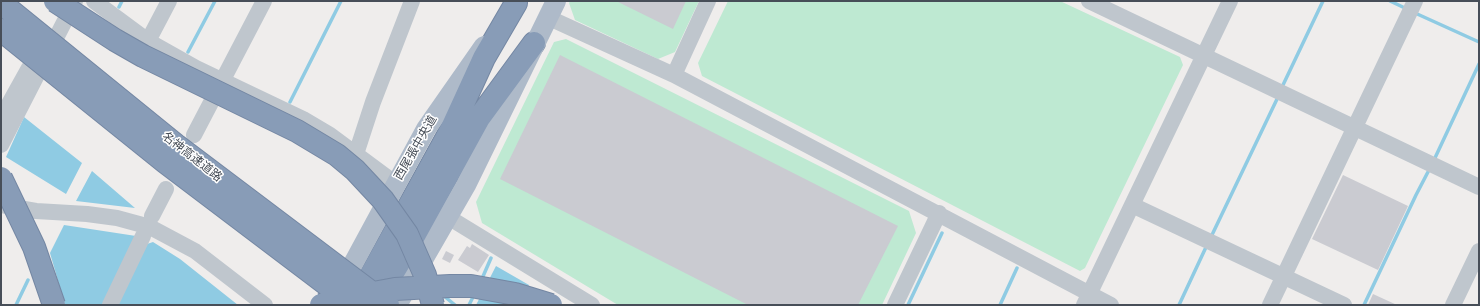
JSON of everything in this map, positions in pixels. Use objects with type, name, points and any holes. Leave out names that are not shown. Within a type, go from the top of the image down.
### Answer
[{"type":"highway","points":[[56,1],[115,40],[143,56],[297,131],[330,151],[355,170],[384,200],[407,234],[425,275],[433,305]]},
{"type":"highway","points":[[354,305],[452,128],[484,58],[515,2]]},
{"type":"highway","name":"名神高速道路","points":[[1,3],[176,145],[388,305]]},
{"type":"highway","name":"名神高速道路","points":[[1,30],[165,162],[354,305]]},
{"type":"highway","points":[[373,305],[407,250],[479,118],[534,43]]},
{"type":"highway","points":[[1,178],[34,247],[54,305]]},
{"type":"highway","points":[[321,305],[340,299],[396,289],[450,286],[471,286],[508,292],[551,305]]},
{"type":"main road","name":"西尾張中央道","points":[[331,305],[426,129],[448,95],[515,2]]},
{"type":"main road","points":[[397,305],[448,217],[482,153],[534,43],[552,9]]},
{"type":"street","points":[[1,118],[14,91],[19,87],[63,1]]},
{"type":"street","points":[[1,145],[75,1]]},
{"type":"street","points":[[94,1],[148,42],[222,81],[303,119],[330,135],[396,184]]},
{"type":"street","points":[[148,42],[169,1]]},
{"type":"street","points":[[194,135],[264,1]]},
{"type":"street","points":[[356,154],[373,102],[412,1]]},
{"type":"street","points":[[674,75],[708,1]]},
{"type":"street","points":[[1089,1],[1354,129],[1479,187]]},
{"type":"street","points":[[1087,299],[1230,1]]},
{"type":"street","points":[[1270,305],[1415,1]]},
{"type":"street","points":[[552,9],[674,75],[939,213],[1087,299],[1111,305]]},
{"type":"street","points":[[152,216],[166,189]]},
{"type":"street","points":[[1,205],[36,211],[87,214],[118,218],[150,227],[195,251],[265,305]]},
{"type":"street","points":[[1132,205],[1344,305]]},
{"type":"street","points":[[1,209],[15,225],[37,277],[45,305]]},
{"type":"street","points":[[895,305],[939,213]]},
{"type":"street","points":[[448,217],[592,305]]},
{"type":"street","points":[[110,305],[143,236]]},
{"type":"street","points":[[1453,305],[1479,251]]},
{"type":"street","points":[[529,305],[544,275]]},
{"type":"green space","points":[[570,1],[699,1],[675,52],[658,59],[575,20],[569,3]]},
{"type":"green space","points":[[728,1],[1060,1],[1180,57],[1183,65],[1085,268],[1080,271],[702,76],[698,63]]},
{"type":"green space","points":[[566,39],[909,211],[916,233],[882,305],[618,305],[482,223],[476,202],[554,42]]},
{"type":"water","points":[[24,117],[82,163],[66,194],[6,157]]},
{"type":"water","points":[[92,171],[135,208],[76,201]]},
{"type":"water","points":[[64,225],[136,236],[102,305],[65,305],[50,253]]},
{"type":"water","points":[[153,242],[180,259],[238,305],[116,305],[144,245]]},
{"type":"water","points":[[496,266],[529,285],[521,305],[476,305]]},
{"type":"building","points":[[616,1],[686,1],[673,29]]},
{"type":"building","points":[[560,55],[898,226],[858,305],[748,305],[500,179]]},
{"type":"building","points":[[1343,175],[1408,206],[1378,270],[1312,239]]},
{"type":"building","points":[[472,244],[489,255],[478,272],[458,260],[467,246],[470,248]]},
{"type":"building","points":[[446,251],[454,255],[450,263],[442,259]]},
{"type":"building","points":[[1373,294],[1397,305],[1368,305]]},
{"type":"waterway","points":[[119,7],[122,1]]},
{"type":"waterway","points":[[188,52],[215,1]]},
{"type":"waterway","points":[[290,102],[341,1]]},
{"type":"waterway","points":[[1283,85],[1323,1]]},
{"type":"waterway","points":[[1390,1],[1407,9]]},
{"type":"waterway","points":[[1415,13],[1479,42]]},
{"type":"waterway","points":[[1434,160],[1479,64]]},
{"type":"waterway","points":[[1211,237],[1278,97]]},
{"type":"waterway","points":[[1364,305],[1416,195],[1429,170],[1431,170]]},
{"type":"waterway","points":[[908,305],[942,233]]},
{"type":"waterway","points":[[1179,305],[1207,245]]},
{"type":"waterway","points":[[481,281],[491,258]]},
{"type":"waterway","points":[[1000,305],[1017,268]]},
{"type":"waterway","points":[[16,305],[28,280]]},
{"type":"waterway","points":[[469,305],[475,293]]},
{"type":"waterway","points":[[444,296],[455,305]]}]
